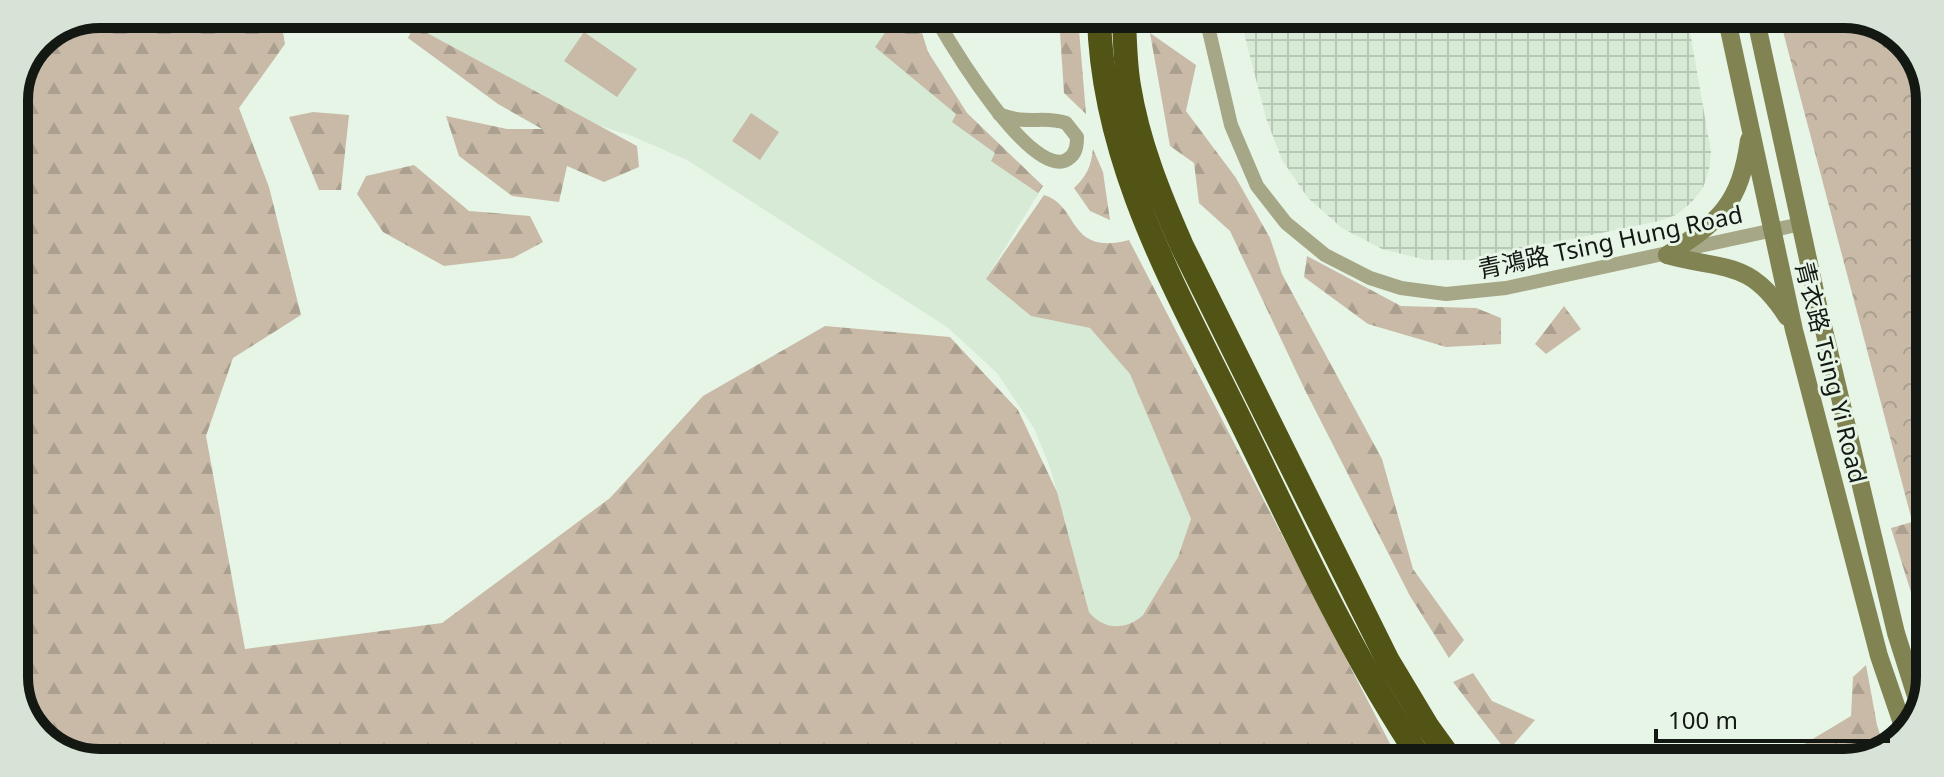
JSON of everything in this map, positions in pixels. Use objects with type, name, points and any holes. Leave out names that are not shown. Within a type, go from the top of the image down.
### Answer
[{"type":"highway","points":[[1099,28],[1110,115],[1134,196],[1363,667],[1414,749]]},
{"type":"highway","points":[[1125,28],[1129,87],[1152,175],[1182,246],[1388,661],[1444,749]]},
{"type":"main road","name":"青衣路 Tsing Yi Road","points":[[1729,28],[1794,330],[1879,656],[1901,721]]},
{"type":"main road","name":"青衣路 Tsing Yi Road","points":[[1758,28],[1896,633],[1914,690]]},
{"type":"main road","points":[[1667,255],[1706,227],[1729,203],[1745,171],[1751,126]]},
{"type":"main road","points":[[1667,255],[1730,268],[1752,277],[1772,294],[1794,330]]},
{"type":"street","points":[[941,28],[999,114],[1047,161],[1063,161],[1075,151],[1077,137],[1066,123],[1048,120],[1024,122],[999,114]]},
{"type":"street","name":"青鴻路 Tsing Hung Road","points":[[1208,28],[1231,125],[1257,186],[1286,223],[1325,255],[1370,278],[1401,288],[1446,294],[1506,288],[1801,224]]},
{"type":"shaded area","points":[[411,28],[920,28],[928,52],[967,113],[1043,186],[986,279],[1031,316],[1090,328],[1130,374],[1191,519],[1178,557],[1143,615],[1128,626],[1111,627],[1102,624],[1089,612],[1051,470],[1034,428],[997,373],[947,327],[687,160],[632,136],[572,117]]},
{"type":"shaded area","points":[[1243,28],[1689,28],[1711,152],[1703,188],[1676,215],[1471,260],[1426,260],[1382,249],[1342,228],[1308,198],[1282,160],[1266,118]]},
{"type":"green space","points":[[100,28],[282,28],[285,44],[239,108],[269,187],[301,315],[233,358],[206,436],[245,649],[442,623],[610,498],[703,396],[825,326],[950,337],[1018,410],[1057,492],[1089,612],[1108,625],[1129,624],[1143,615],[1178,557],[1191,519],[1130,374],[1090,328],[1031,316],[986,279],[1044,195],[1064,209],[1084,236],[1109,243],[1129,240],[1393,749],[100,749],[86,748],[60,737],[43,721],[33,704],[28,682],[28,100],[29,86],[40,60],[60,40],[73,33]]},
{"type":"green space","points":[[413,28],[418,28],[637,146],[639,167],[604,182],[567,166],[559,202],[512,196],[459,156],[446,116],[507,129],[542,129],[498,104],[408,38]]},
{"type":"green space","points":[[888,28],[920,28],[928,52],[967,113],[1043,186],[1038,193],[991,161],[995,153],[952,122],[956,114],[875,47]]},
{"type":"green space","points":[[1060,28],[1079,28],[1086,114],[1064,93]]},
{"type":"green space","points":[[1782,28],[1858,29],[1876,35],[1901,56],[1915,86],[1916,536]]},
{"type":"green space","points":[[584,32],[637,69],[617,97],[564,61]]},
{"type":"green space","points":[[1150,33],[1196,65],[1186,111],[1236,178],[1270,238],[1282,274],[1382,459],[1413,569],[1464,640],[1449,658],[1410,596],[1305,390],[1230,231],[1199,203],[1194,163],[1170,146]]},
{"type":"green space","points":[[313,112],[349,115],[341,190],[319,190],[289,117]]},
{"type":"green space","points":[[751,113],[779,132],[760,160],[732,141]]},
{"type":"green space","points":[[1093,149],[1103,172],[1110,220],[1090,211],[1074,188],[1088,170]]},
{"type":"green space","points":[[414,165],[469,211],[530,216],[543,242],[513,258],[444,266],[383,232],[357,194],[366,176]]},
{"type":"green space","points":[[1307,256],[1401,306],[1476,308],[1501,318],[1501,344],[1446,347],[1368,324],[1304,277]]},
{"type":"green space","points":[[1564,306],[1581,329],[1546,354],[1535,344]]},
{"type":"green space","points":[[1916,521],[1916,608],[1891,528]]},
{"type":"green space","points":[[1866,665],[1881,739],[1863,747],[1796,749],[1851,716],[1853,677]]},
{"type":"green space","points":[[1473,673],[1492,701],[1535,720],[1510,749],[1505,749],[1453,682]]}]
